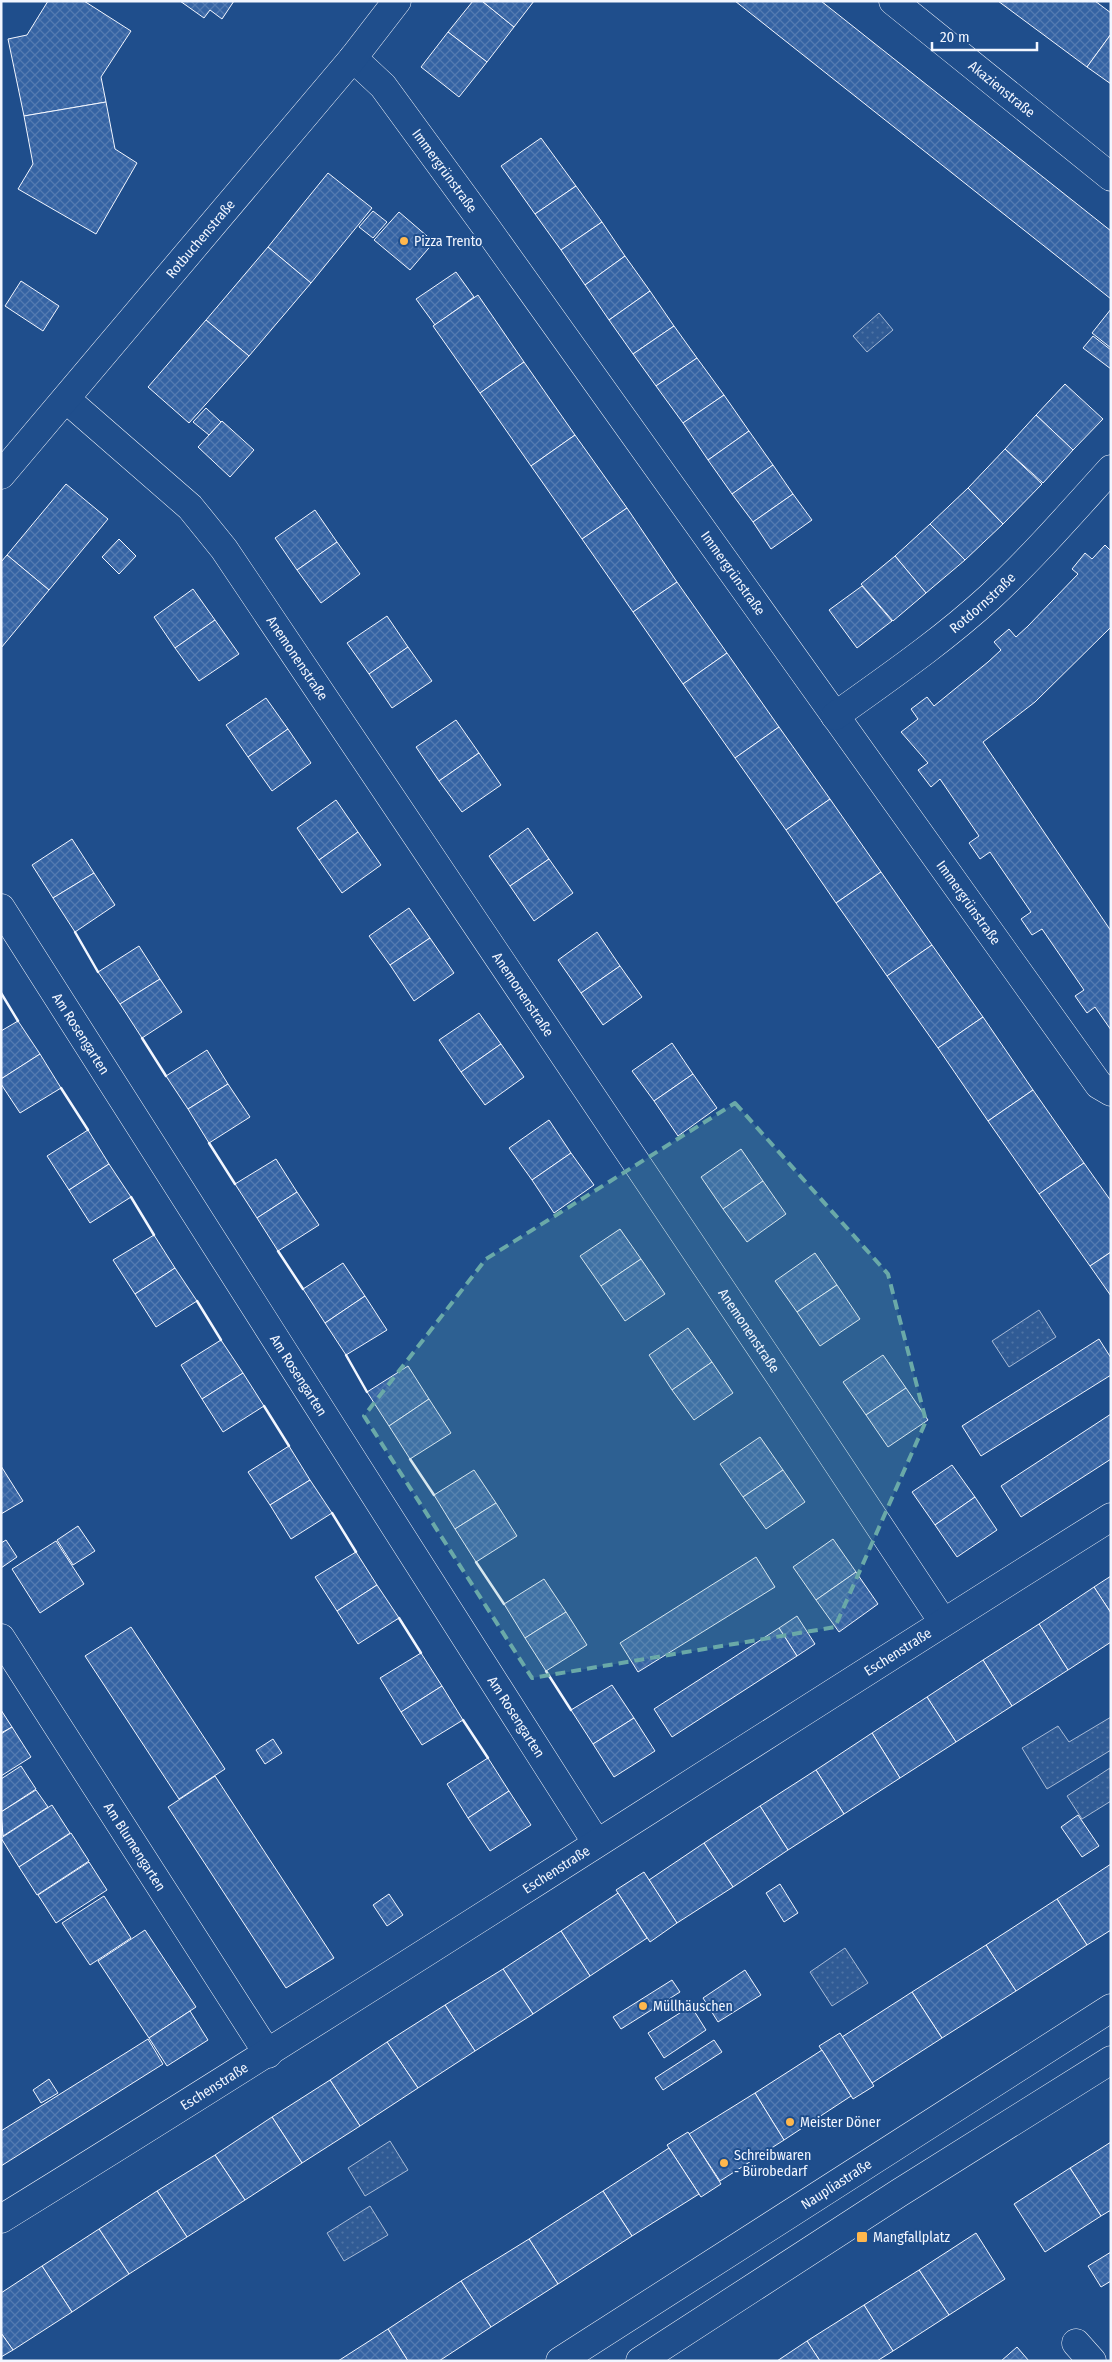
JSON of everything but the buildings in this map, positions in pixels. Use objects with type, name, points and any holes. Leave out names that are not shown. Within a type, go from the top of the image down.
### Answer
[{"type":"street","name":"Rotbuchenstraße","points":[[1,474],[353,58],[397,1]]},
{"type":"street","name":"Akazienstraße","points":[[893,1],[1111,177]]},
{"type":"street","name":"Immergrünstraße","points":[[353,58],[383,86],[395,101],[1099,1085],[1111,1092]]},
{"type":"street","name":"Anemonenstraße","points":[[66,399],[190,507],[224,549],[779,1375],[942,1622]]},
{"type":"street","name":"Rotdornstraße","points":[[835,716],[918,657],[990,597],[1053,533],[1111,469]]},
{"type":"street","name":"Am Rosengarten","points":[[1,908],[596,1842]]},
{"type":"street","name":"Eschenstraße","points":[[1,2219],[268,2054],[596,1842],[1111,1517]]},
{"type":"street","name":"Am Blumengarten","points":[[1,1638],[268,2054]]},
{"type":"street","name":"Naupliastraße","points":[[560,2361],[1111,2008]]},
{"type":"street","points":[[640,2361],[907,2188],[1111,2060]]},
{"type":"highlighted area","points":[[735,1103],[888,1274],[926,1421],[835,1627],[532,1678],[364,1416],[486,1259]]},
{"type":"shaded area","points":[[879,313],[893,330],[867,352],[853,336]]},
{"type":"shaded area","points":[[1039,1310],[1056,1337],[1009,1367],[992,1341]]},
{"type":"shaded area","points":[[1111,1717],[1111,1750],[1047,1789],[1022,1748],[1058,1726],[1069,1742]]},
{"type":"shaded area","points":[[1110,1768],[1111,1801],[1082,1819],[1067,1796]]},
{"type":"shaded area","points":[[845,1948],[868,1983],[832,2006],[810,1972]]},
{"type":"shaded area","points":[[390,2141],[408,2170],[365,2196],[348,2168]]},
{"type":"shaded area","points":[[370,2206],[388,2235],[344,2261],[327,2233]]},
{"type":"wall","points":[[75,932],[98,972]]},
{"type":"wall","points":[[1,993],[18,1021]]},
{"type":"wall","points":[[142,1038],[166,1076]]},
{"type":"wall","points":[[61,1088],[88,1130]]},
{"type":"wall","points":[[209,1143],[235,1184]]},
{"type":"wall","points":[[131,1197],[154,1235]]},
{"type":"wall","points":[[278,1251],[303,1289]]},
{"type":"wall","points":[[197,1301],[221,1340]]},
{"type":"wall","points":[[346,1355],[367,1392]]},
{"type":"wall","points":[[264,1406],[289,1446]]},
{"type":"wall","points":[[410,1459],[434,1495]]},
{"type":"wall","points":[[332,1513],[356,1552]]},
{"type":"wall","points":[[476,1562],[504,1604]]},
{"type":"wall","points":[[399,1618],[421,1653]]},
{"type":"wall","points":[[546,1671],[571,1710]]},
{"type":"wall","points":[[463,1720],[488,1758]]},
{"type":"place","name":"Pizza Trento","points":[[404,241]]},
{"type":"place","name":"Müllhäuschen","points":[[643,2006]]},
{"type":"place","name":"Meister Döner","points":[[790,2122]]},
{"type":"place","name":"Schreibwaren - Bürobedarf","points":[[724,2163]]},
{"type":"place","name":"Mangfallplatz","points":[[862,2237]]}]
